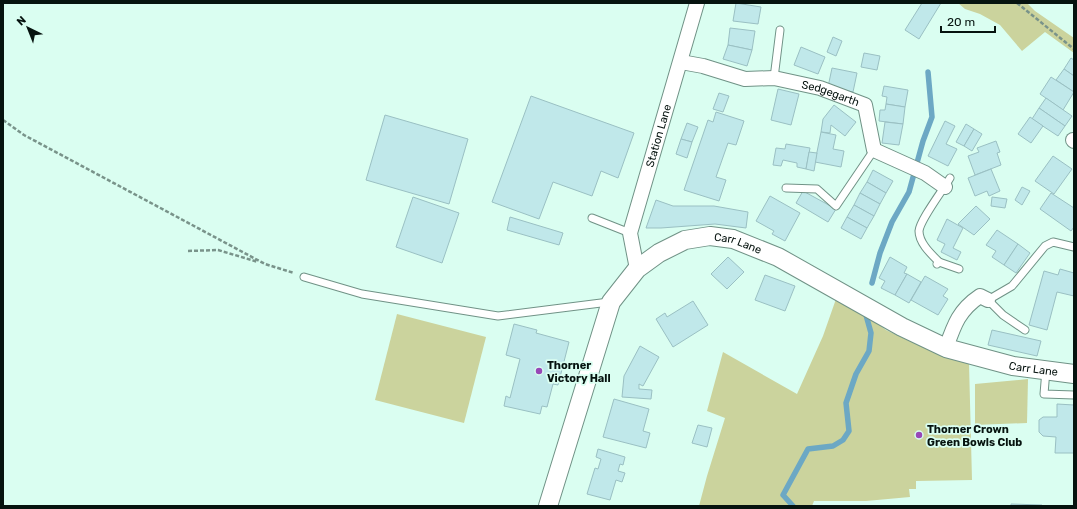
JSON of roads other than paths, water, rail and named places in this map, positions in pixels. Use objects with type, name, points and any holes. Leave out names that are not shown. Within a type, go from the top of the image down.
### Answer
[{"type":"street","name":"Station Lane","points":[[637,269],[630,234],[697,3]]},
{"type":"street","name":"Sedgegarth","points":[[681,62],[703,66],[745,79],[774,78],[820,88],[865,105],[874,150]]},
{"type":"street","points":[[874,150],[948,183]]},
{"type":"street","name":"Carr Lane","points":[[548,506],[611,302],[637,269],[659,253],[685,240],[710,236],[733,239],[778,257],[902,327],[946,348],[1013,366],[1074,374]]},
{"type":"street","points":[[946,348],[954,325],[969,304],[980,296],[988,300]]},
{"type":"lane","points":[[774,78],[780,30]]},
{"type":"lane","points":[[786,188],[817,190],[836,206],[874,150]]},
{"type":"lane","points":[[948,183],[923,221],[919,231],[923,242],[938,263],[959,269]]},
{"type":"lane","points":[[592,218],[630,234]]},
{"type":"lane","points":[[1026,330],[1003,315],[988,300],[1012,286],[1045,246],[1053,242],[1074,247]]},
{"type":"lane","points":[[304,276],[362,294],[498,316],[611,302]]},
{"type":"lane","points":[[1046,370],[1044,394],[1074,395]]},
{"type":"waterway","points":[[872,283],[880,253],[892,222],[909,192],[923,141],[932,117],[928,72]]},
{"type":"waterway","points":[[793,506],[783,495],[808,449],[833,446],[843,440],[849,431],[846,403],[856,374],[869,351],[871,333],[866,315]]},
{"type":"place","name":"Thorner Victory Hall","points":[[539,371]]},
{"type":"place","name":"Thorner Crown Green Bowls Club","points":[[919,435]]}]
